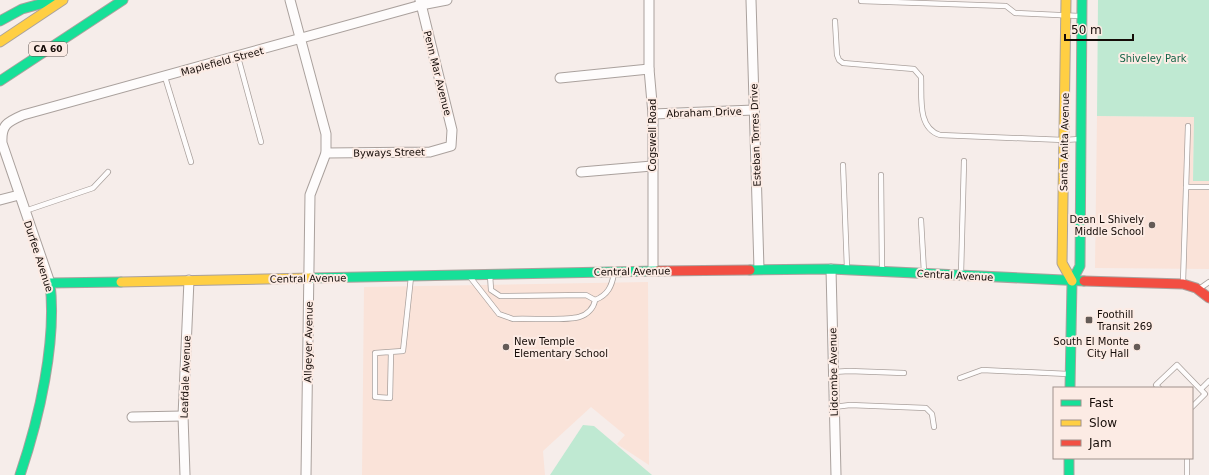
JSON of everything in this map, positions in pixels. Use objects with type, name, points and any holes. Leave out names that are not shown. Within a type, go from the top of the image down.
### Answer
[{"type":"main road","points":[[0,21],[22,9],[55,0]]},
{"type":"main road","points":[[0,42],[64,0]]},
{"type":"main road","name":"CA 60","points":[[0,81],[123,0]]},
{"type":"main road","name":"Santa Anita Avenue","points":[[1066,0],[1062,263],[1072,281]]},
{"type":"main road","name":"Santa Anita Avenue","points":[[1070,387],[1072,281],[1080,266],[1082,0]]},
{"type":"main road","points":[[12,84],[97,17]]},
{"type":"main road","name":"Central Avenue","points":[[50,283],[467,274],[831,269],[1072,281],[1183,284],[1199,289],[1209,298]]},
{"type":"main road","name":"Durfee Avenue","points":[[20,475],[40,402],[53,327],[53,301],[50,283]]},
{"type":"main road","points":[[1069,459],[1069,475]]},
{"type":"street","name":"Allgeyer Avenue","points":[[290,0],[326,134],[326,153],[310,195],[306,475]]},
{"type":"street","name":"Maplefield Street","points":[[1,132],[4,126],[23,115],[300,40],[420,3],[448,0]]},
{"type":"street","name":"Cogswell Road","points":[[648,0],[649,69],[653,114],[653,271]]},
{"type":"street","name":"Esteban Torres Drive","points":[[751,0],[759,269]]},
{"type":"street","name":"Penn Mar Avenue","points":[[420,3],[452,130],[451,146]]},
{"type":"street","points":[[560,78],[649,69]]},
{"type":"street","name":"Abraham Drive","points":[[653,114],[754,110]]},
{"type":"street","name":"Durfee Avenue","points":[[1,132],[2,143],[24,211],[50,283]]},
{"type":"street","name":"Byways Street","points":[[326,153],[430,152],[451,146]]},
{"type":"street","points":[[580,172],[652,166]]},
{"type":"street","points":[[0,200],[19,195]]},
{"type":"street","name":"Lidcombe Avenue","points":[[831,269],[836,475]]},
{"type":"street","name":"Leafdale Avenue","points":[[186,475],[184,416],[189,280]]},
{"type":"street","points":[[132,417],[184,416]]},
{"type":"lane","points":[[861,1],[1006,6],[1015,13],[1082,16]]},
{"type":"lane","points":[[835,21],[837,55],[839,60],[843,63],[914,69],[918,72],[921,77],[924,120],[932,133],[940,135],[1064,140],[1082,139]]},
{"type":"lane","points":[[238,57],[261,142]]},
{"type":"lane","points":[[165,77],[191,162]]},
{"type":"lane","points":[[1183,284],[1188,126]]},
{"type":"lane","points":[[961,276],[964,161]]},
{"type":"lane","points":[[843,165],[848,270]]},
{"type":"lane","points":[[24,211],[93,188],[108,172]]},
{"type":"lane","points":[[882,175],[882,272]]},
{"type":"lane","points":[[1186,187],[1209,187]]},
{"type":"lane","points":[[921,220],[924,274]]},
{"type":"lane","points":[[467,274],[499,314],[513,319],[578,318],[591,310],[595,300],[602,297],[612,285],[614,272]]},
{"type":"lane","points":[[490,274],[491,290],[500,296],[586,295],[595,300]]},
{"type":"lane","points":[[391,352],[390,398],[375,397],[375,352],[403,351],[411,276]]},
{"type":"lane","points":[[1199,289],[1209,282]]},
{"type":"lane","points":[[1156,387],[1177,365],[1205,394],[1193,406]]},
{"type":"lane","points":[[960,378],[982,370],[1070,374]]},
{"type":"lane","points":[[833,372],[849,371],[904,373]]},
{"type":"lane","points":[[1201,389],[1209,381]]},
{"type":"lane","points":[[834,406],[850,405],[926,408],[932,414],[934,427]]},
{"type":"lane","points":[[1187,459],[1187,475]]},
{"type":"shaded area","name":"Dean L Shively Middle School","points":[[1097,116],[1194,117],[1193,181],[1209,181],[1209,269],[1095,268]]},
{"type":"shaded area","name":"New Temple Elementary School","points":[[648,282],[649,465],[617,444],[625,435],[591,407],[543,451],[545,475],[362,475],[364,287]]},
{"type":"green space","name":"Shiveley Park","points":[[1098,0],[1209,0],[1209,181],[1193,181],[1194,117],[1097,116]]},
{"type":"green space","points":[[583,425],[594,426],[652,475],[550,475]]},
{"type":"traffic: fast","points":[[0,21],[22,9],[55,0]]},
{"type":"traffic: fast","points":[[0,81],[123,0]]},
{"type":"traffic: fast","points":[[1070,387],[1072,281],[1080,266],[1082,0]]},
{"type":"traffic: fast","points":[[750,270],[831,269],[1084,281]]},
{"type":"traffic: fast","points":[[311,278],[658,271]]},
{"type":"traffic: fast","points":[[20,475],[34,430],[49,355],[52,306],[50,283],[121,282]]},
{"type":"traffic: fast","points":[[1069,459],[1069,475]]},
{"type":"traffic: slow","points":[[0,42],[63,0]]},
{"type":"traffic: slow","points":[[1066,0],[1062,263],[1072,281]]},
{"type":"traffic: slow","points":[[121,282],[311,278]]},
{"type":"traffic: jam","points":[[658,271],[750,270]]},
{"type":"traffic: jam","points":[[1084,281],[1183,284],[1196,288],[1209,298]]},
{"type":"place","name":"Dean L Shively Middle School","points":[[1152,225]]},
{"type":"place","name":"Foothill Transit 269","points":[[1089,320]]},
{"type":"place","name":"New Temple Elementary School","points":[[506,347]]},
{"type":"place","name":"South El Monte City Hall","points":[[1137,347]]}]
